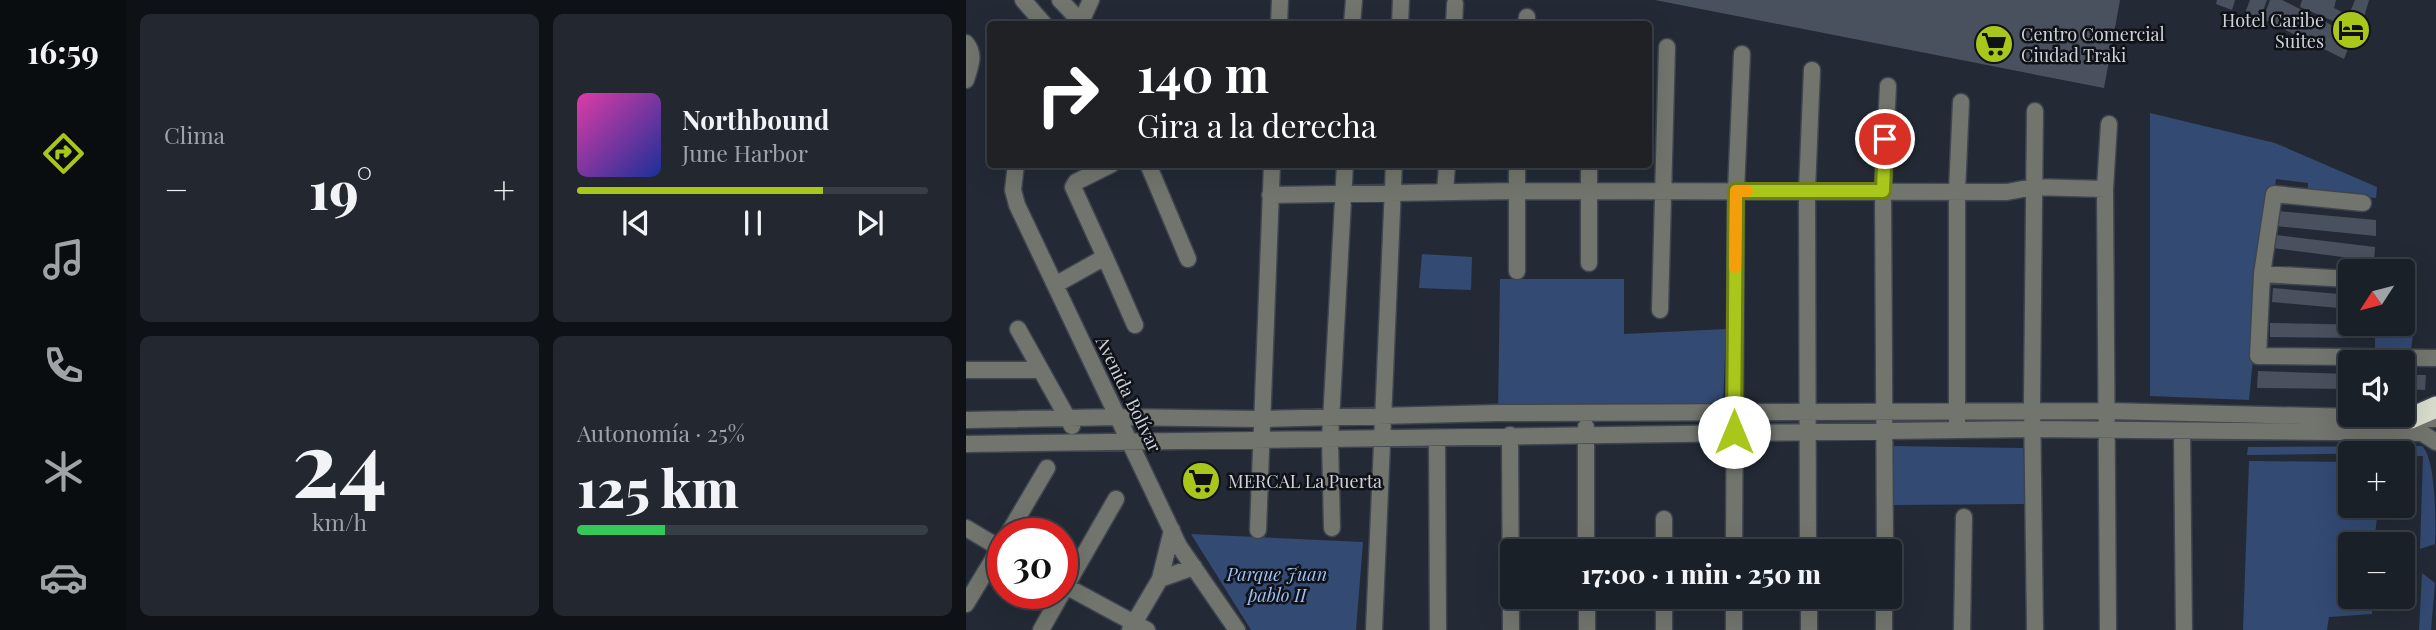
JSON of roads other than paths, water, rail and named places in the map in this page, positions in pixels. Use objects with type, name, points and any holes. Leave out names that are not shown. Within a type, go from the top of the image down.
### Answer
[{"type":"highway","points":[[2415,416],[2436,407]]},
{"type":"street","points":[[1023,0],[1041,21]]},
{"type":"street","points":[[1060,0],[1079,21]]},
{"type":"street","points":[[1082,21],[1090,0]]},
{"type":"street","points":[[1279,21],[1280,0]]},
{"type":"street","points":[[1352,21],[1354,0]]},
{"type":"street","points":[[1400,21],[1401,0]]},
{"type":"street","points":[[1454,21],[1455,4]]},
{"type":"street","points":[[966,43],[972,50],[973,59],[966,80]]},
{"type":"street","points":[[1660,310],[1661,191],[1667,47]]},
{"type":"street","points":[[1734,539],[1736,191],[1742,54]]},
{"type":"street","points":[[1808,539],[1805,432],[1807,190],[1812,70]]},
{"type":"street","points":[[1885,539],[1883,191],[1888,86]]},
{"type":"street","points":[[1956,431],[1957,191],[1961,102]]},
{"type":"street","points":[[2035,111],[2032,412],[2035,630]]},
{"type":"street","points":[[2108,630],[2105,188],[2109,124]]},
{"type":"street","name":"Avenida Bolívar","points":[[1016,168],[1013,190],[1017,205],[1172,530],[1237,630]]},
{"type":"street","points":[[1104,168],[1076,182],[1073,187],[1135,325]]},
{"type":"street","points":[[1150,168],[1188,259]]},
{"type":"street","points":[[1258,530],[1259,439],[1272,168]]},
{"type":"street","points":[[1332,528],[1330,439],[1345,168]]},
{"type":"street","points":[[1374,630],[1394,168]]},
{"type":"street","points":[[1445,192],[1447,168]]},
{"type":"street","points":[[1517,168],[1517,271]]},
{"type":"street","points":[[1589,168],[1589,263]]},
{"type":"street","points":[[1270,195],[1516,191],[2007,192],[2033,187],[2105,188]]},
{"type":"street","points":[[2363,203],[2274,194],[2262,274],[2258,356],[2436,358]]},
{"type":"street","points":[[1055,285],[1105,257]]},
{"type":"street","points":[[2262,274],[2338,278]]},
{"type":"street","points":[[1018,329],[1079,441]]},
{"type":"street","points":[[966,370],[1040,370]]},
{"type":"street","points":[[966,421],[1119,417],[1260,419],[1958,411],[2338,416]]},
{"type":"street","points":[[1586,414],[1586,539]]},
{"type":"street","points":[[2415,418],[2436,419]]},
{"type":"street","points":[[966,444],[1130,439],[1437,439],[1510,435],[2033,429],[2105,432],[2422,433],[2436,442]]},
{"type":"street","points":[[2182,432],[2184,630]]},
{"type":"street","points":[[1510,435],[1511,630]]},
{"type":"street","points":[[1437,439],[1438,630]]},
{"type":"street","points":[[1018,518],[1047,468]]},
{"type":"street","points":[[1078,564],[1116,499]]},
{"type":"street","points":[[1962,630],[1964,517]]},
{"type":"street","points":[[1664,519],[1664,539]]},
{"type":"street","points":[[966,528],[987,537]]},
{"type":"street","points":[[1078,597],[1137,628],[1160,579],[1172,530]]},
{"type":"street","points":[[1160,579],[1194,567]]},
{"type":"street","points":[[966,604],[987,570]]},
{"type":"street","points":[[1041,630],[1052,609]]},
{"type":"street","points":[[1587,609],[1587,630]]},
{"type":"street","points":[[1664,609],[1664,630]]},
{"type":"street","points":[[1734,609],[1734,630]]},
{"type":"street","points":[[1809,609],[1809,630]]},
{"type":"street","points":[[1884,609],[1884,630]]},
{"type":"place","name":"Hotel Caribe Suites","points":[[2351,30]]},
{"type":"place","name":"Centro Comercial Ciudad Traki","points":[[1994,44]]},
{"type":"place","name":"MERCAL La Puerta","points":[[1201,481]]},
{"type":"park label","name":"Parque Juan pablo II","points":[[1277,584]]}]
